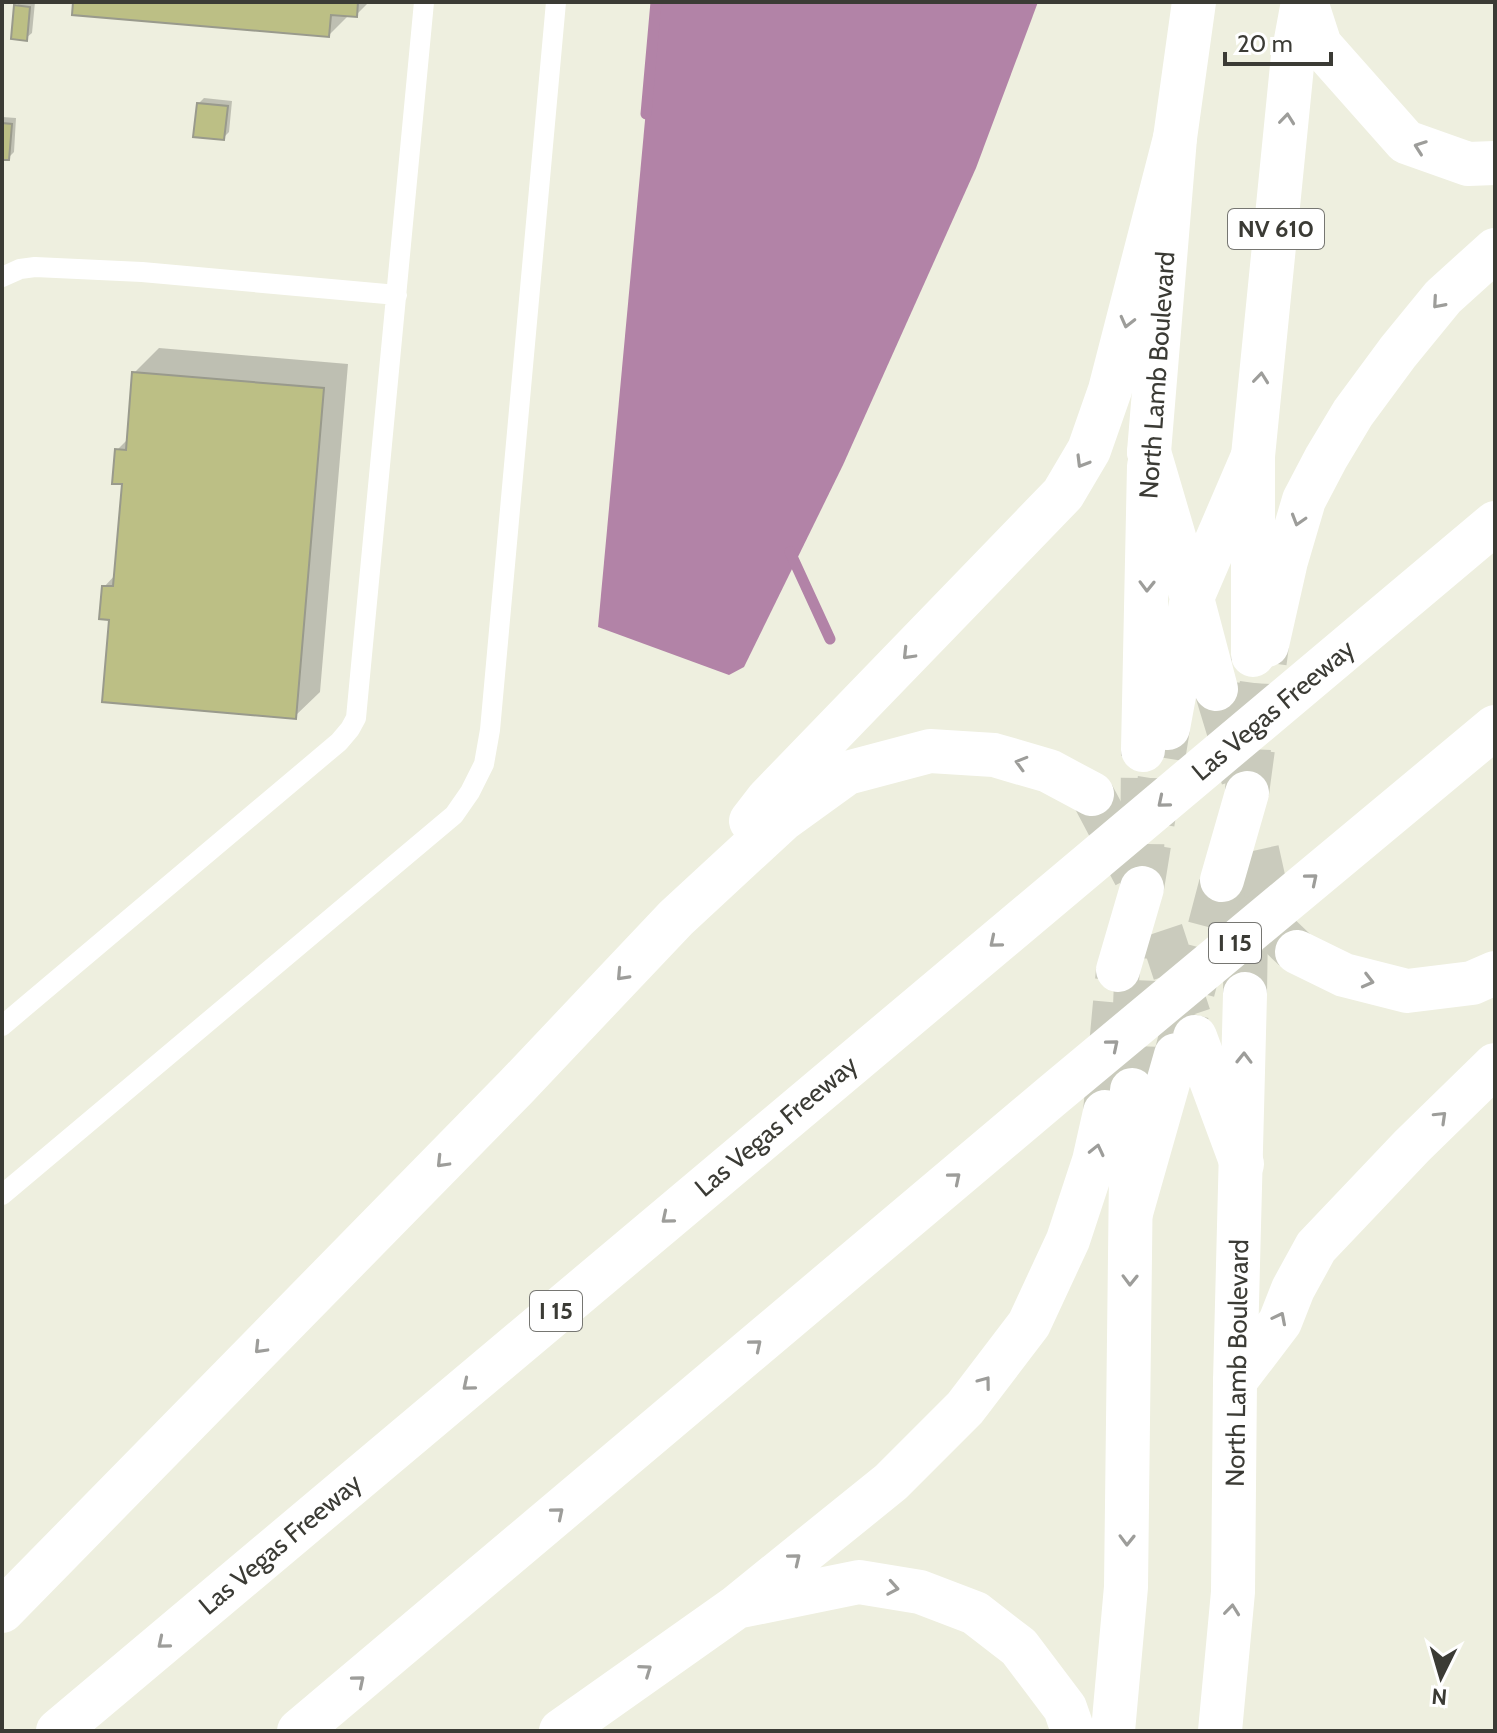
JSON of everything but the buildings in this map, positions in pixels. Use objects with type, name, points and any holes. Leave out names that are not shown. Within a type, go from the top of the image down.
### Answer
[{"type":"main road","name":"North Lamb Boulevard","points":[[1192,598],[1155,739],[1149,452],[1175,138],[1194,2]]},
{"type":"main road","points":[[1304,2],[1320,45],[1406,142],[1468,164],[1495,163]]},
{"type":"main road","name":"NV 610","points":[[1253,456],[1293,56],[1304,2]]},
{"type":"main road","points":[[676,918],[768,799],[1063,494],[1089,450],[1110,390],[1175,138]]},
{"type":"main road","points":[[1253,456],[1260,650],[1304,500],[1326,458],[1353,413],[1398,352],[1443,297],[1495,250]]},
{"type":"main road","points":[[1149,452],[1216,689]]},
{"type":"main road","points":[[1192,598],[1253,456]]},
{"type":"main road","name":"Las Vegas Freeway","points":[[58,1731],[1495,523]]},
{"type":"main road","name":"I 15","points":[[299,1731],[1495,727]]},
{"type":"main road","points":[[2,1611],[515,1088],[676,918],[782,820],[847,773],[930,751],[994,755],[1049,771],[1092,794]]},
{"type":"main road","points":[[1242,863],[1247,793]]},
{"type":"main road","points":[[1142,888],[1139,951],[1142,888]]},
{"type":"main road","points":[[1297,952],[1344,975],[1407,991],[1472,983],[1495,973]]},
{"type":"main road","name":"North Lamb Boulevard","points":[[1220,1731],[1233,1592],[1245,994]]},
{"type":"main road","points":[[1131,1213],[1186,1046],[1242,1164]]},
{"type":"main road","points":[[1235,1381],[1280,1322],[1293,1289],[1316,1247],[1495,1065]]},
{"type":"main road","points":[[561,1731],[735,1608],[891,1482],[965,1408],[1029,1324],[1068,1240],[1094,1161],[1119,1101],[1131,1213],[1126,1587],[1113,1731]]},
{"type":"main road","points":[[735,1608],[859,1582],[920,1592],[975,1613],[1019,1647],[1065,1708],[1073,1731]]},
{"type":"lane","points":[[2,1026],[339,742],[356,718],[424,2]]},
{"type":"lane","points":[[2,1195],[454,815],[484,764],[490,730],[556,2]]},
{"type":"lane","points":[[2,277],[20,269],[35,267],[142,272],[397,295]]},
{"type":"shaded area","points":[[656,2],[1038,2],[976,168],[843,465],[744,667],[729,675],[598,627]]},
{"type":"waterway","points":[[646,114],[656,2]]},
{"type":"waterway","points":[[790,552],[830,639]]},
{"type":"tunnel","points":[[1247,793],[1267,645]]},
{"type":"tunnel","points":[[1247,793],[1253,655]]},
{"type":"tunnel","points":[[1216,689],[1243,778]]},
{"type":"tunnel","points":[[1142,888],[1168,728]]},
{"type":"tunnel","points":[[1142,888],[1143,750]]},
{"type":"tunnel","points":[[1092,794],[1135,875]]},
{"type":"tunnel","points":[[1257,850],[1275,931],[1297,952]]},
{"type":"tunnel","points":[[1245,994],[1247,860]]},
{"type":"tunnel","points":[[1176,1055],[1222,880]]},
{"type":"tunnel","points":[[1161,931],[1189,1016]]},
{"type":"tunnel","points":[[1132,1090],[1137,953]]},
{"type":"tunnel","points":[[1105,1112],[1118,970]]}]
